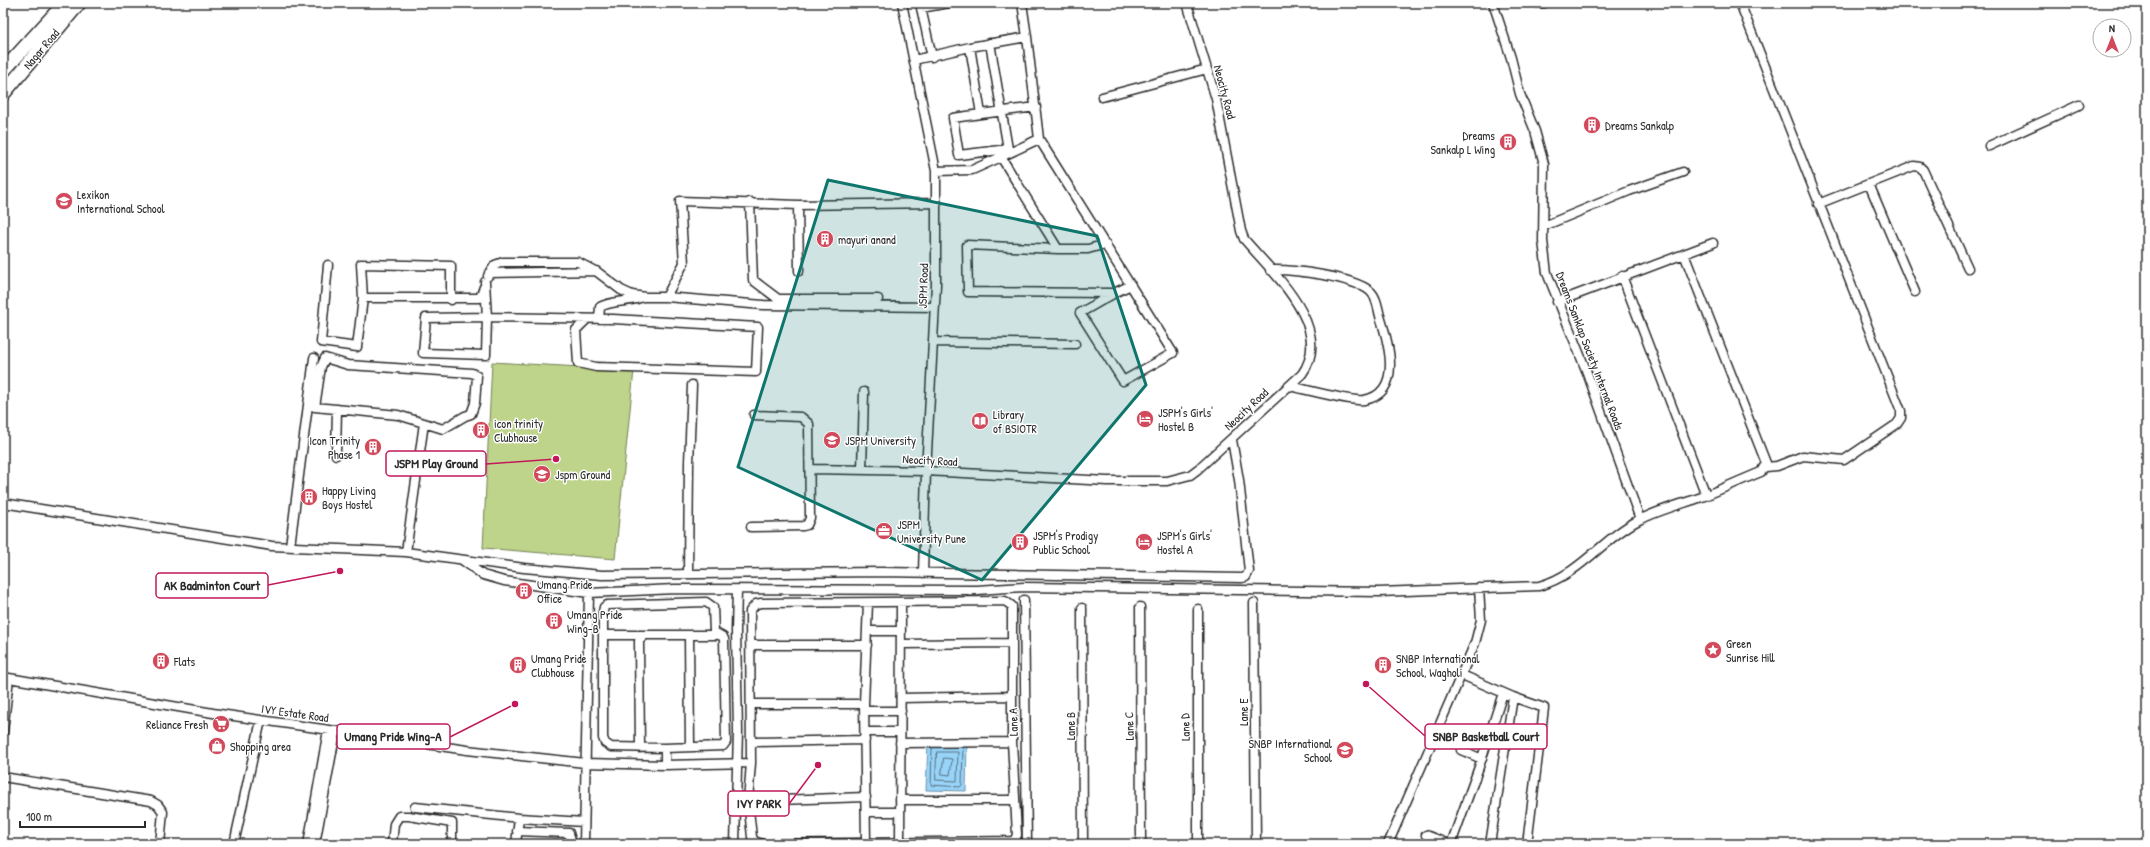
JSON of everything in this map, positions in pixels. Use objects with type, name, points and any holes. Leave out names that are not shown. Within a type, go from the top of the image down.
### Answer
[{"type":"highway","name":"Nagar Road","points":[[3,71],[65,3]]},
{"type":"highway","name":"Nagar Road","points":[[3,94],[79,3]]},
{"type":"street","name":"JSPM Road","points":[[902,3],[936,171],[937,203],[935,307],[926,471],[923,573]]},
{"type":"street","points":[[932,57],[922,8],[949,3]]},
{"type":"street","points":[[1022,3],[1039,139],[1174,353],[1123,381],[1080,313],[1131,285]]},
{"type":"street","name":"Neocity Road","points":[[810,469],[926,471],[1107,481],[1167,481],[1190,475],[1232,440],[1308,366],[1312,349],[1312,338],[1288,289],[1244,239],[1241,231],[1216,99],[1187,3]]},
{"type":"street","name":"Dreams Sanklap Society Internal Roads","points":[[1494,3],[1511,58],[1520,94],[1535,131],[1544,164],[1544,226],[1547,273],[1557,302],[1572,335],[1640,519]]},
{"type":"street","points":[[1537,3],[1544,3]]},
{"type":"street","points":[[462,560],[483,575],[504,581],[589,593],[675,589],[977,590],[1024,587],[1379,592],[1479,588],[1522,588],[1549,583],[1574,570],[1616,534],[1640,519],[1706,495],[1761,472],[1766,467],[1776,466],[1803,456],[1844,460],[1897,424],[1901,418],[1900,411],[1740,3]]},
{"type":"street","points":[[914,60],[970,47],[1027,37]]},
{"type":"street","points":[[990,43],[1006,153],[1058,249]]},
{"type":"street","points":[[970,47],[981,114]]},
{"type":"street","points":[[1102,97],[1207,69]]},
{"type":"street","points":[[1989,146],[2079,105]]},
{"type":"street","points":[[1006,153],[959,155],[953,118],[1036,107]]},
{"type":"street","points":[[936,171],[972,170],[1039,139]]},
{"type":"street","points":[[1818,204],[1914,166],[1920,167],[1923,170],[1968,268]]},
{"type":"street","points":[[1544,226],[1629,191],[1683,172]]},
{"type":"street","points":[[1869,184],[1915,292]]},
{"type":"street","points":[[666,297],[684,263],[680,201],[694,203],[750,202],[798,205],[937,203]]},
{"type":"street","points":[[750,202],[753,280],[778,299],[878,299]]},
{"type":"street","points":[[798,205],[799,271]]},
{"type":"street","points":[[1557,302],[1622,276],[1713,243]]},
{"type":"street","points":[[1106,244],[1088,249],[967,245],[968,292],[1114,293]]},
{"type":"street","points":[[1684,254],[1766,463],[1766,467]]},
{"type":"street","points":[[363,298],[451,300],[480,298],[489,273],[495,266],[503,262],[578,262],[596,271],[621,290],[632,295],[645,297],[666,297],[763,305],[935,307]]},
{"type":"street","points":[[328,265],[321,342],[357,346],[363,298],[361,264],[451,266],[451,300]]},
{"type":"street","points":[[1270,270],[1306,271],[1368,290],[1375,299],[1390,354],[1387,381],[1384,388],[1371,397],[1355,399],[1289,386]]},
{"type":"street","points":[[489,273],[596,271]]},
{"type":"street","points":[[1622,276],[1706,495]]},
{"type":"street","points":[[485,282],[486,317],[486,355],[423,354],[426,318],[486,317],[586,320],[599,319],[758,327],[756,372],[596,366],[578,363],[576,330],[586,320]]},
{"type":"street","points":[[599,319],[600,307],[604,304],[625,302],[645,297]]},
{"type":"street","points":[[933,342],[1075,344]]},
{"type":"street","points":[[290,546],[314,358]]},
{"type":"street","points":[[325,358],[348,365],[475,375],[477,380],[475,403],[471,414],[444,429],[398,415],[337,409],[315,407],[321,367],[325,358]]},
{"type":"street","points":[[688,574],[689,463],[692,385]]},
{"type":"street","points":[[862,470],[864,392]]},
{"type":"street","points":[[336,455],[337,409]]},
{"type":"street","points":[[750,527],[803,526],[807,525],[810,518],[809,424],[801,417],[754,414]]},
{"type":"street","points":[[406,552],[424,423]]},
{"type":"street","points":[[3,503],[238,542],[406,552],[571,573],[923,573],[1242,578],[1246,577],[1249,570],[1239,480],[1232,440]]},
{"type":"street","points":[[1388,844],[1462,675],[1480,629],[1482,612],[1479,588]]},
{"type":"street","points":[[883,589],[883,603]]},
{"type":"street","points":[[735,844],[738,763],[737,590]]},
{"type":"street","points":[[584,844],[589,593]]},
{"type":"street","name":"Lane A","points":[[1024,600],[1027,844]]},
{"type":"street","points":[[762,844],[754,841],[752,837],[748,801],[751,763],[750,611],[756,604],[1005,601],[1012,606],[1012,742],[1016,835],[1014,841],[773,844]]},
{"type":"street","points":[[603,635],[716,635],[723,637],[726,742],[723,746],[665,748],[611,747],[607,746],[603,738],[603,635],[604,607],[611,603],[706,602],[713,607],[713,630],[716,635]]},
{"type":"street","points":[[866,842],[867,812],[865,707],[868,603]]},
{"type":"street","points":[[900,843],[901,603]]},
{"type":"street","name":"Lane E","points":[[1254,603],[1256,844]]},
{"type":"street","name":"Lane C","points":[[1140,607],[1141,844]]},
{"type":"street","name":"Lane B","points":[[1082,608],[1083,844]]},
{"type":"street","name":"Lane D","points":[[1198,609],[1198,844]]},
{"type":"street","points":[[868,631],[901,631]]},
{"type":"street","points":[[640,748],[639,645],[645,635]]},
{"type":"street","points":[[689,635],[690,747]]},
{"type":"street","points":[[901,644],[1012,643]]},
{"type":"street","points":[[751,645],[867,645]]},
{"type":"street","points":[[737,675],[751,673]]},
{"type":"street","points":[[1462,675],[1503,693],[1544,708],[1527,844]]},
{"type":"street","points":[[3,732],[6,678]]},
{"type":"street","name":"IVY Estate Road","points":[[6,678],[261,720],[434,746],[585,763],[665,765],[751,763]]},
{"type":"street","points":[[1426,836],[1450,844],[1482,759],[1503,693]]},
{"type":"street","points":[[901,698],[1012,696]]},
{"type":"street","points":[[1490,844],[1513,697]]},
{"type":"street","points":[[751,704],[865,707],[901,711]]},
{"type":"street","points":[[234,844],[261,720]]},
{"type":"street","points":[[308,844],[332,730]]},
{"type":"street","points":[[316,844],[332,730]]},
{"type":"street","points":[[751,742],[865,736],[900,732]]},
{"type":"street","points":[[900,743],[1012,742]]},
{"type":"street","points":[[665,748],[665,765]]},
{"type":"street","points":[[1461,750],[1482,759]]},
{"type":"street","points":[[3,777],[151,801],[158,805],[163,812],[160,844]]},
{"type":"street","points":[[748,801],[866,797]]},
{"type":"street","points":[[900,800],[1015,800]]},
{"type":"street","points":[[415,807],[519,818],[584,822]]},
{"type":"street","points":[[867,812],[900,812]]},
{"type":"street","points":[[392,844],[394,824],[399,816],[409,816],[452,823],[452,844]]},
{"type":"street","points":[[516,844],[519,818]]},
{"type":"street","points":[[518,831],[569,833],[572,844]]},
{"type":"highlighted area","points":[[828,180],[1097,236],[1146,385],[982,580],[738,467]]},
{"type":"green space","points":[[492,362],[634,370],[615,559],[483,548]]},
{"type":"water","points":[[967,742],[966,791],[926,790],[928,743]]},
{"type":"place","name":"Dreams Sankalp","points":[[1592,125]]},
{"type":"place","name":"Dreams Sankalp L Wing","points":[[1508,142]]},
{"type":"place","name":"Lexikon International School","points":[[64,201]]},
{"type":"place","name":"mayuri anand","points":[[825,239]]},
{"type":"place","name":"JSPM's Girls' Hostel B","points":[[1145,419]]},
{"type":"place","name":"Library of BSIOTR","points":[[980,421]]},
{"type":"place","name":"icon trinity Clubhouse","points":[[481,430]]},
{"type":"place","name":"JSPM University","points":[[832,440]]},
{"type":"place","name":"Icon Trinity Phase 1","points":[[373,447]]},
{"type":"place","name":"JSPM Play Ground","points":[[556,459]]},
{"type":"place","name":"Jspm Ground","points":[[542,474]]},
{"type":"place","name":"Happy Living Boys Hostel","points":[[309,497]]},
{"type":"place","name":"JSPM University Pune","points":[[884,531]]},
{"type":"place","name":"JSPM's Prodigy Public School","points":[[1020,542]]},
{"type":"place","name":"JSPM's Girls' Hostel A","points":[[1144,542]]},
{"type":"place","name":"AK Badminton Court","points":[[340,571]]},
{"type":"place","name":"Umang Pride Office","points":[[524,591]]},
{"type":"place","name":"Umang Pride Wing-B","points":[[554,621]]},
{"type":"place","name":"Green Sunrise Hill","points":[[1713,650]]},
{"type":"place","name":"Flats","points":[[161,661]]},
{"type":"place","name":"Umang Pride Clubhouse","points":[[518,665]]},
{"type":"place","name":"SNBP International School, Wagholi","points":[[1383,665]]},
{"type":"place","name":"SNBP Basketball Court","points":[[1366,684]]},
{"type":"place","name":"Umang Pride Wing-A","points":[[515,704]]},
{"type":"place","name":"Reliance Fresh","points":[[221,724]]},
{"type":"place","name":"Shopping area","points":[[217,746]]},
{"type":"place","name":"SNBP International School","points":[[1345,750]]},
{"type":"place","name":"IVY PARK","points":[[818,765]]}]
